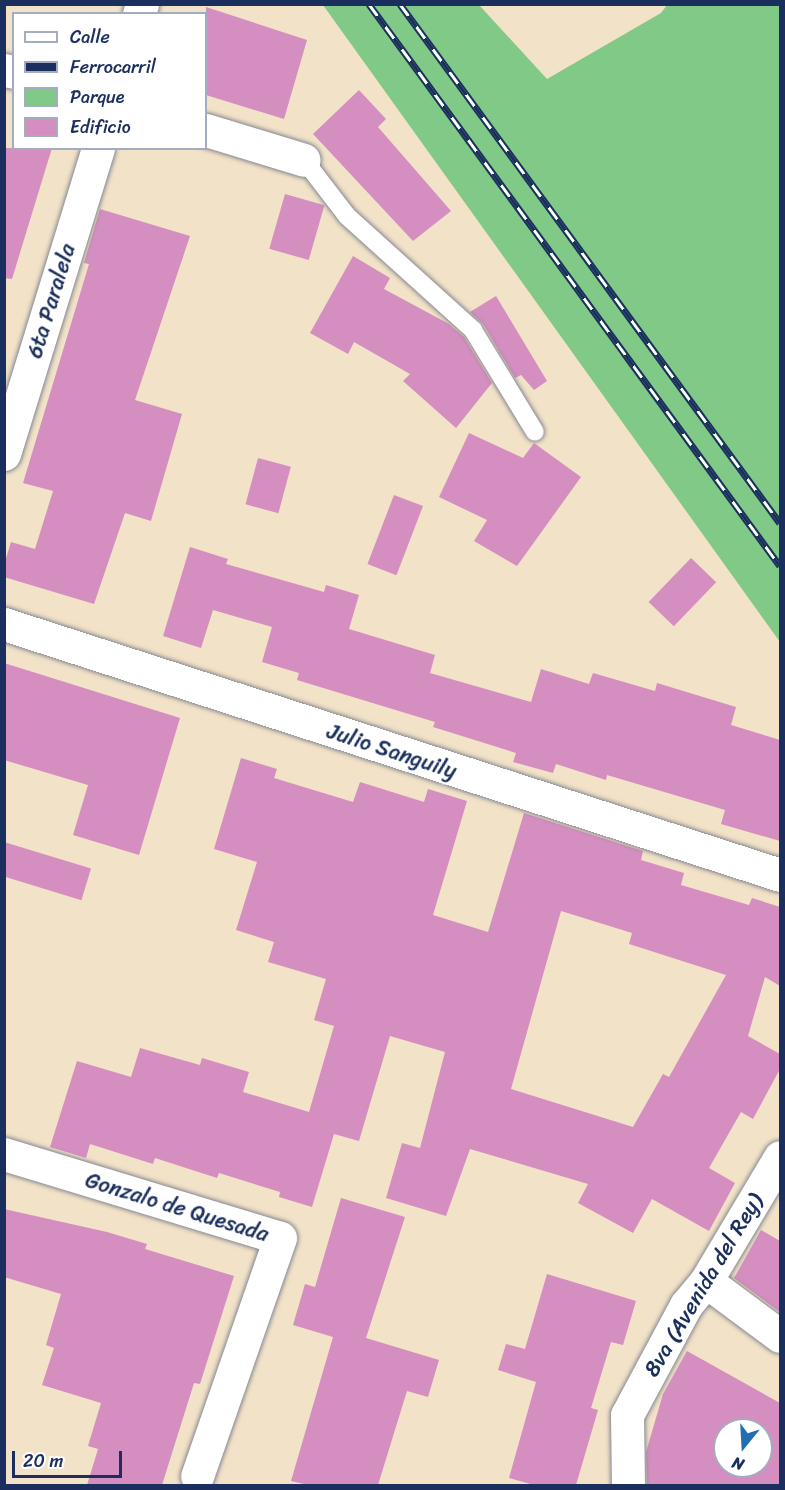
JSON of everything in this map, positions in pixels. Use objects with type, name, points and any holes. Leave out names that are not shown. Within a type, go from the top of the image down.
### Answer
[{"type":"street","points":[[207,130],[304,160]]},
{"type":"street","name":"6ta Paralela","points":[[4,454],[97,150]]},
{"type":"street","name":"Julio Sanguily","points":[[4,624],[780,875]]},
{"type":"street","name":"Gonzalo de Quesada","points":[[4,1154],[280,1238],[197,1476]]},
{"type":"street","name":"8va (Avenida del Rey)","points":[[628,1485],[627,1415],[686,1305],[706,1281],[780,1157]]},
{"type":"street","points":[[706,1281],[780,1336]]},
{"type":"lane","points":[[304,160],[348,216],[473,330],[535,432]]},
{"type":"green space","points":[[323,5],[479,5],[547,79],[661,13],[667,5],[780,5],[780,642]]},
{"type":"building","points":[[206,7],[307,40],[284,119],[207,95]]},
{"type":"building","points":[[359,90],[386,119],[378,127],[451,211],[413,241],[313,134]]},
{"type":"building","points":[[4,148],[51,150],[12,279],[4,278]]},
{"type":"building","points":[[285,194],[324,205],[309,260],[269,249]]},
{"type":"building","points":[[100,209],[190,236],[135,400],[182,414],[151,521],[125,513],[94,604],[4,577],[4,565],[11,542],[35,549],[53,491],[23,483],[89,264],[84,263]]},
{"type":"building","points":[[353,256],[390,278],[384,289],[449,324],[464,337],[492,383],[456,428],[403,381],[410,374],[354,342],[348,354],[310,333]]},
{"type":"building","points":[[496,296],[547,381],[534,390],[521,375],[515,378],[483,324],[470,312]]},
{"type":"building","points":[[469,433],[523,458],[534,443],[581,477],[517,566],[474,541],[487,520],[439,497]]},
{"type":"building","points":[[258,458],[291,467],[278,513],[246,504]]},
{"type":"building","points":[[394,495],[423,506],[396,575],[367,564]]},
{"type":"building","points":[[190,547],[228,559],[226,564],[324,592],[326,585],[359,595],[349,629],[435,655],[430,673],[531,702],[541,669],[589,684],[593,673],[655,691],[657,683],[736,707],[731,725],[780,740],[780,841],[721,824],[725,810],[607,775],[606,780],[556,764],[553,773],[513,762],[516,753],[433,727],[435,722],[297,680],[299,673],[262,662],[272,627],[213,610],[201,648],[163,636]]},
{"type":"building","points":[[691,558],[716,582],[674,626],[649,602]]},
{"type":"building","points":[[4,663],[180,718],[139,855],[73,835],[88,785],[4,760]]},
{"type":"building","points":[[241,758],[277,769],[274,778],[353,802],[360,782],[424,802],[428,789],[467,801],[433,915],[488,932],[524,813],[643,851],[641,860],[684,873],[681,885],[749,905],[752,898],[780,907],[780,986],[765,977],[748,1036],[780,1054],[780,1069],[753,1119],[741,1112],[709,1168],[735,1183],[709,1231],[652,1199],[633,1233],[578,1203],[588,1184],[470,1149],[446,1216],[386,1198],[402,1143],[420,1148],[445,1052],[390,1036],[359,1141],[334,1134],[312,1207],[279,1197],[280,1192],[219,1173],[217,1178],[155,1158],[153,1164],[90,1144],[86,1158],[50,1147],[77,1061],[131,1077],[140,1048],[200,1065],[202,1058],[249,1072],[243,1092],[309,1112],[334,1026],[314,1020],[326,979],[268,962],[274,942],[236,930],[257,862],[214,849]],"holes":[[[561,911],[632,933],[629,944],[726,975],[669,1077],[663,1074],[633,1127],[511,1089]]]},
{"type":"building","points":[[4,842],[91,869],[81,900],[4,877]]},
{"type":"building","points":[[341,1198],[405,1217],[366,1338],[439,1360],[428,1397],[407,1391],[378,1485],[308,1485],[291,1481],[333,1337],[293,1325],[305,1284],[315,1287]]},
{"type":"building","points":[[4,1209],[107,1232],[147,1244],[145,1249],[234,1276],[200,1384],[194,1383],[162,1485],[87,1485],[98,1449],[88,1446],[101,1403],[42,1385],[54,1348],[46,1345],[61,1294],[4,1277]]},
{"type":"building","points":[[761,1230],[780,1241],[780,1312],[734,1278]]},
{"type":"building","points":[[547,1274],[636,1301],[623,1345],[611,1342],[591,1408],[598,1410],[576,1485],[534,1485],[509,1478],[536,1382],[498,1370],[506,1344],[525,1349]]},
{"type":"building","points":[[687,1351],[780,1403],[780,1485],[647,1485],[646,1452],[663,1394]]},
{"type":"railway","points":[[369,4],[780,566]]},
{"type":"railway","points":[[400,4],[780,523]]}]
